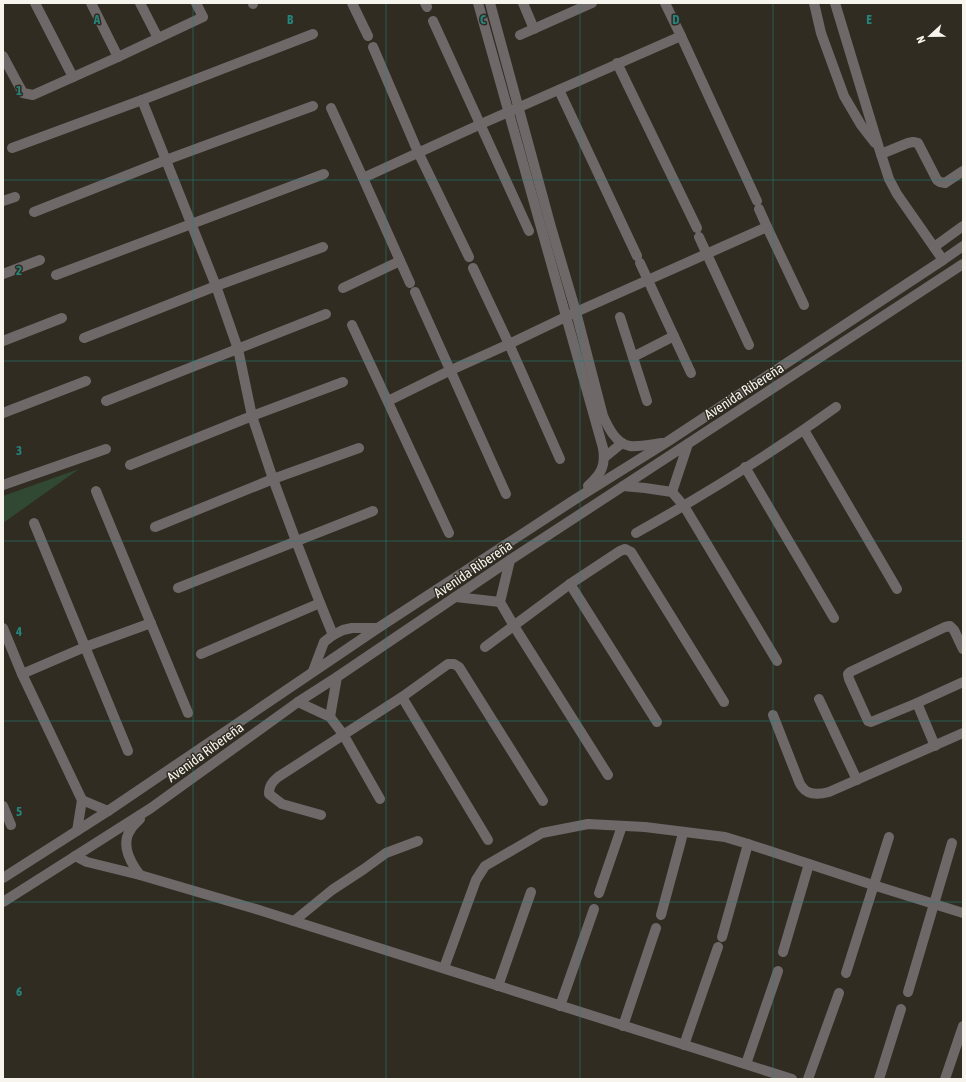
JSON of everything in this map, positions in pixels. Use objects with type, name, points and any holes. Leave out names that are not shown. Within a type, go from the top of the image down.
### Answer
[{"type":"street","points":[[35,3],[73,77]]},
{"type":"street","points":[[91,3],[118,57]]},
{"type":"street","points":[[140,3],[158,38]]},
{"type":"street","points":[[3,56],[24,93],[33,95],[118,57],[202,16],[196,3]]},
{"type":"street","points":[[352,3],[368,36]]},
{"type":"street","points":[[478,3],[514,110]]},
{"type":"street","points":[[490,3],[514,110],[571,314],[603,416],[610,430],[622,443],[631,446],[664,443]]},
{"type":"street","points":[[523,3],[534,29]]},
{"type":"street","points":[[520,36],[592,3]]},
{"type":"street","points":[[665,3],[804,305]]},
{"type":"street","points":[[814,3],[821,33],[844,96],[861,125],[880,151]]},
{"type":"street","points":[[835,3],[889,179],[897,194],[943,260]]},
{"type":"street","points":[[433,21],[529,231]]},
{"type":"street","points":[[12,148],[313,34]]},
{"type":"street","points":[[363,178],[418,152],[681,36]]},
{"type":"street","points":[[373,47],[418,152],[469,257]]},
{"type":"street","points":[[618,63],[749,345]]},
{"type":"street","points":[[559,90],[691,373]]},
{"type":"street","points":[[142,100],[190,224],[216,286],[238,349],[252,416],[273,479],[333,635]]},
{"type":"street","points":[[34,212],[166,160],[313,106]]},
{"type":"street","points":[[331,108],[410,283]]},
{"type":"street","points":[[880,151],[913,142],[918,144],[940,182],[945,183],[963,171]]},
{"type":"street","points":[[56,275],[324,174]]},
{"type":"street","points":[[3,201],[15,197]]},
{"type":"street","points":[[934,247],[963,226]]},
{"type":"street","points":[[388,401],[449,370],[767,227]]},
{"type":"street","name":"Avenida Ribereña","points":[[3,878],[108,811],[378,628],[664,443],[963,246]]},
{"type":"street","points":[[84,338],[216,286],[323,247]]},
{"type":"street","points":[[3,274],[40,260]]},
{"type":"street","points":[[342,288],[400,261]]},
{"type":"street","name":"Avenida Ribereña","points":[[3,902],[151,808],[298,702],[337,678],[510,560],[963,264]]},
{"type":"street","points":[[473,268],[509,344],[560,459]]},
{"type":"street","points":[[945,276],[963,274]]},
{"type":"street","points":[[415,292],[506,494]]},
{"type":"street","points":[[106,401],[326,314]]},
{"type":"street","points":[[571,314],[605,457],[602,469],[597,478],[574,500]]},
{"type":"street","points":[[620,317],[647,401]]},
{"type":"street","points":[[3,341],[62,318]]},
{"type":"street","points":[[352,325],[449,533]]},
{"type":"street","points":[[632,357],[674,336]]},
{"type":"street","points":[[3,413],[86,381]]},
{"type":"street","points":[[130,465],[252,416],[343,382]]},
{"type":"street","points":[[636,533],[684,506],[804,430],[836,406]]},
{"type":"street","points":[[804,430],[897,589]]},
{"type":"street","points":[[605,457],[622,443]]},
{"type":"street","points":[[672,492],[688,444]]},
{"type":"street","points":[[155,527],[273,479],[359,448]]},
{"type":"street","points":[[3,485],[106,449]]},
{"type":"street","points":[[745,467],[834,618]]},
{"type":"street","points":[[624,486],[672,492],[684,506],[777,661]]},
{"type":"street","points":[[96,491],[188,713]]},
{"type":"street","points":[[178,588],[374,511]]},
{"type":"street","points":[[34,523],[128,751]]},
{"type":"street","points":[[485,647],[570,584],[625,549],[631,552],[724,702]]},
{"type":"street","points":[[510,560],[500,602],[608,775]]},
{"type":"street","points":[[570,584],[657,722]]},
{"type":"street","points":[[456,597],[500,602]]},
{"type":"street","points":[[201,654],[320,603]]},
{"type":"street","points":[[22,674],[85,647],[151,623]]},
{"type":"street","points":[[963,649],[954,630],[950,626],[945,627],[848,674],[849,680],[868,721],[871,722],[963,682]]},
{"type":"street","points":[[3,628],[22,674],[82,800],[77,831]]},
{"type":"street","points":[[313,671],[324,642],[333,635],[343,630],[352,628],[378,628]]},
{"type":"street","points":[[321,815],[282,804],[269,794],[269,787],[278,777],[402,697],[448,664],[454,664],[459,667],[543,801]]},
{"type":"street","points":[[330,717],[337,678]]},
{"type":"street","points":[[402,697],[488,840]]},
{"type":"street","points":[[819,699],[857,780]]},
{"type":"street","points":[[298,702],[330,717],[343,734],[380,799]]},
{"type":"street","points":[[917,703],[935,746]]},
{"type":"street","points":[[773,715],[798,779],[803,789],[810,793],[822,794],[829,792],[963,733]]},
{"type":"street","points":[[82,800],[108,811]]},
{"type":"street","points":[[3,806],[11,825]]},
{"type":"street","points":[[140,875],[131,864],[127,854],[126,840],[130,829],[151,808]]},
{"type":"street","points":[[444,968],[476,880],[485,866],[542,833],[588,824],[622,826],[725,837],[963,913]]},
{"type":"street","points":[[599,893],[622,826]]},
{"type":"street","points":[[661,915],[682,841],[683,832]]},
{"type":"street","points":[[846,973],[889,837]]},
{"type":"street","points":[[294,921],[332,890],[386,853],[418,841]]},
{"type":"street","points":[[722,937],[748,844]]},
{"type":"street","points":[[908,992],[952,844]]},
{"type":"street","points":[[75,856],[87,862],[140,875],[259,910],[792,1079]]},
{"type":"street","points":[[783,952],[809,864]]},
{"type":"street","points":[[498,986],[531,892]]},
{"type":"street","points":[[560,1006],[594,909]]},
{"type":"street","points":[[623,1026],[656,928]]},
{"type":"street","points":[[684,1045],[718,947]]},
{"type":"street","points":[[746,1064],[778,971]]},
{"type":"street","points":[[808,1079],[838,993]]},
{"type":"street","points":[[879,1079],[901,1009]]},
{"type":"street","points":[[946,1079],[963,1026]]},
{"type":"green space","points":[[79,469],[3,523],[3,496]]}]
